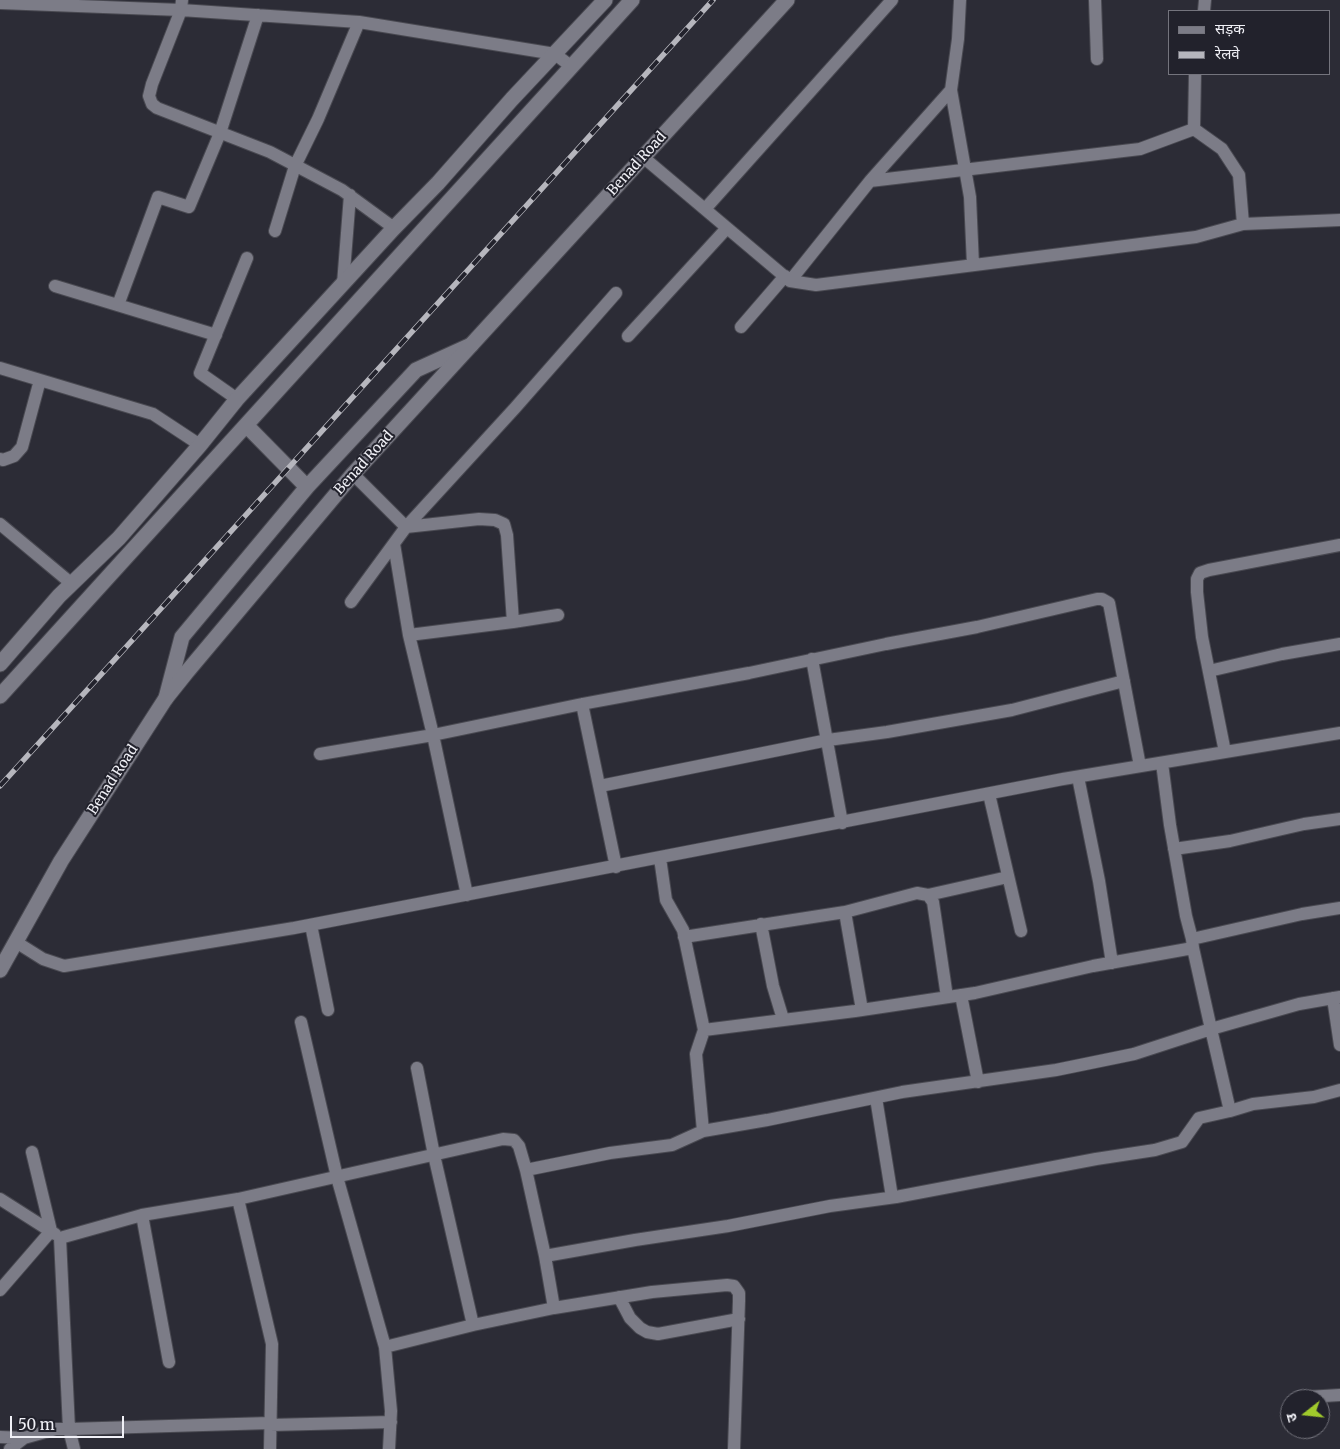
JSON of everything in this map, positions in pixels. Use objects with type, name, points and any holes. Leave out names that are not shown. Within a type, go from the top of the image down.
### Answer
[{"type":"street","points":[[2,657],[119,538],[200,445],[237,399],[605,0]]},
{"type":"street","points":[[0,696],[632,0]]},
{"type":"street","name":"Benad Road","points":[[0,970],[61,861],[166,698],[353,474],[787,0]]},
{"type":"street","points":[[705,209],[892,0]]},
{"type":"street","points":[[960,0],[958,39],[951,90],[970,197],[973,265]]},
{"type":"street","points":[[1095,0],[1097,59]]},
{"type":"street","points":[[0,3],[181,5],[258,15],[359,22],[556,54],[572,67]]},
{"type":"street","points":[[181,5],[152,84],[149,96],[152,104],[156,108],[270,152],[342,190],[394,228]]},
{"type":"street","points":[[118,305],[158,197],[190,206],[220,133],[258,15]]},
{"type":"street","points":[[275,231],[295,166],[322,110],[359,22]]},
{"type":"street","points":[[1194,129],[1195,75]]},
{"type":"street","points":[[741,327],[787,279],[870,181],[951,90]]},
{"type":"street","points":[[870,181],[1140,149],[1194,129]]},
{"type":"street","points":[[1194,129],[1222,150],[1239,175],[1243,224]]},
{"type":"street","points":[[643,157],[787,279],[816,285],[1196,237],[1243,224],[1340,220]]},
{"type":"street","points":[[342,284],[350,196]]},
{"type":"street","points":[[628,336],[727,228]]},
{"type":"street","points":[[237,399],[200,374],[247,258]]},
{"type":"street","points":[[55,286],[216,335]]},
{"type":"street","points":[[351,602],[406,526],[515,408],[616,293]]},
{"type":"street","points":[[166,698],[182,637],[307,487],[416,370],[472,345]]},
{"type":"street","points":[[0,368],[153,414],[200,445]]},
{"type":"street","points":[[0,459],[3,460],[14,456],[22,447],[40,380]]},
{"type":"street","points":[[246,425],[307,487]]},
{"type":"street","points":[[353,474],[406,526],[479,519],[495,520],[504,524],[507,535],[513,622]]},
{"type":"street","points":[[0,524],[72,584]]},
{"type":"street","points":[[394,544],[409,635],[433,735],[467,895]]},
{"type":"street","points":[[1224,752],[1202,637],[1197,592],[1197,579],[1200,573],[1340,545]]},
{"type":"street","points":[[320,754],[433,735],[582,704],[749,673],[977,627],[1102,599],[1109,603],[1140,766]]},
{"type":"street","points":[[409,635],[558,615]]},
{"type":"street","points":[[1209,671],[1282,654],[1340,644]]},
{"type":"street","points":[[812,659],[842,823]]},
{"type":"street","points":[[600,786],[828,740],[887,732],[1012,710],[1124,681]]},
{"type":"street","points":[[582,704],[616,866]]},
{"type":"street","points":[[16,942],[43,959],[64,966],[312,925],[1078,777],[1340,733]]},
{"type":"street","points":[[1162,763],[1174,849],[1192,944],[1230,1111]]},
{"type":"street","points":[[1078,777],[1099,881],[1112,962]]},
{"type":"street","points":[[989,794],[1021,930]]},
{"type":"street","points":[[1174,849],[1230,841],[1304,824],[1340,819]]},
{"type":"street","points":[[660,858],[666,900],[682,930],[704,1030],[696,1054],[703,1131]]},
{"type":"street","points":[[684,937],[845,912],[917,893],[928,895],[1008,876]]},
{"type":"street","points":[[928,895],[933,902],[947,997]]},
{"type":"street","points":[[704,1030],[862,1010],[961,995],[1192,944],[1302,914],[1340,908]]},
{"type":"street","points":[[845,912],[862,1010]]},
{"type":"street","points":[[761,924],[773,986],[783,1019]]},
{"type":"street","points":[[312,925],[328,1010]]},
{"type":"street","points":[[961,995],[978,1082]]},
{"type":"street","points":[[526,1170],[610,1154],[672,1145],[703,1131],[876,1098],[1056,1070],[1134,1054],[1299,1004],[1337,997],[1340,1045]]},
{"type":"street","points":[[301,1022],[337,1177],[385,1347],[391,1422],[389,1449]]},
{"type":"street","points":[[417,1068],[434,1155],[473,1325]]},
{"type":"street","points":[[545,1256],[728,1226],[830,1206],[892,1197],[1154,1150],[1182,1142],[1199,1118],[1253,1104],[1314,1097],[1340,1090]]},
{"type":"street","points":[[876,1098],[892,1197]]},
{"type":"street","points":[[0,1290],[55,1235],[142,1215],[238,1199],[503,1139],[514,1140],[519,1146],[545,1256],[554,1308]]},
{"type":"street","points":[[32,1152],[55,1235],[69,1429],[74,1449]]},
{"type":"street","points":[[0,1199],[55,1235]]},
{"type":"street","points":[[238,1199],[272,1344],[270,1449]]},
{"type":"street","points":[[142,1215],[169,1362]]},
{"type":"street","points":[[385,1347],[473,1325],[554,1308],[652,1292],[727,1285],[734,1286],[739,1293],[734,1449]]},
{"type":"street","points":[[619,1298],[630,1318],[640,1328],[647,1332],[658,1334],[739,1319]]},
{"type":"street","points":[[0,1437],[24,1438],[56,1429],[391,1422]]},
{"type":"street","points":[[10,1449],[24,1438]]},
{"type":"railway","points":[[0,786],[713,0]]}]
